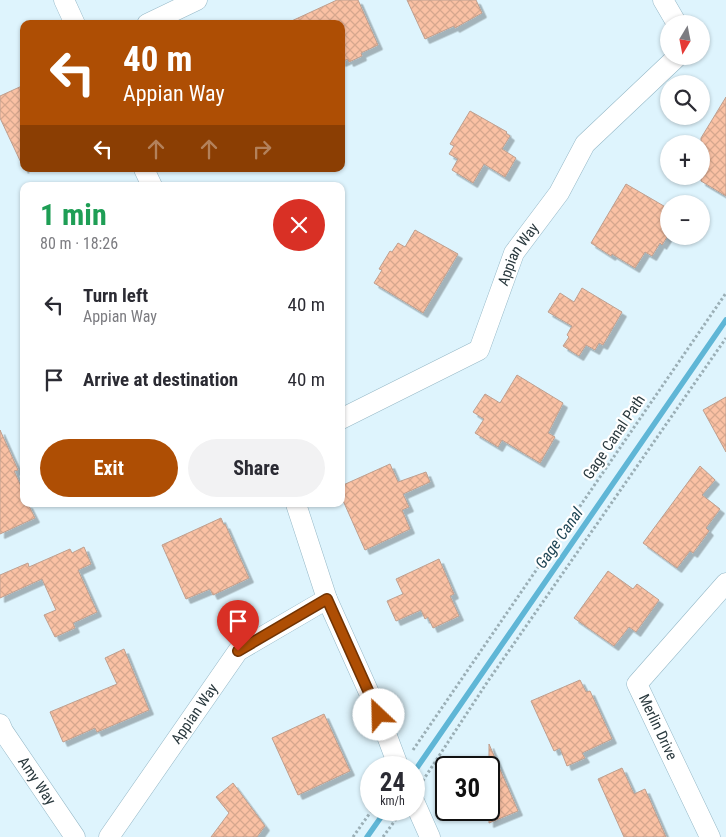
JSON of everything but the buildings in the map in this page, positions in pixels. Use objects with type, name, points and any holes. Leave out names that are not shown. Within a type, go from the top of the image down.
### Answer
[{"type":"street","points":[[64,0],[73,20]]},
{"type":"street","points":[[155,20],[197,0]]},
{"type":"street","points":[[663,0],[672,15]]},
{"type":"street","name":"Appian Way","points":[[345,417],[479,350],[514,253],[560,193],[585,144],[668,65]]},
{"type":"street","points":[[297,507],[327,599],[379,715],[394,756]]},
{"type":"street","name":"Merlin Drive","points":[[710,837],[637,684],[726,583]]},
{"type":"street","name":"Appian Way","points":[[109,837],[238,651],[327,599]]},
{"type":"street","name":"Amy Way","points":[[0,724],[75,837]]},
{"type":"street","points":[[425,821],[430,837]]},
{"type":"path","name":"Gage Canal Path","points":[[412,751],[726,292]]},
{"type":"path","points":[[425,779],[488,681],[726,338]]},
{"type":"path","points":[[354,837],[365,821]]},
{"type":"path","points":[[383,837],[394,821]]},
{"type":"waterway","name":"Gage Canal","points":[[425,756],[726,320]]},
{"type":"waterway","name":"Gage Canal","points":[[367,837],[378,821]]},
{"type":"route","points":[[238,651],[327,599],[379,715]]}]
